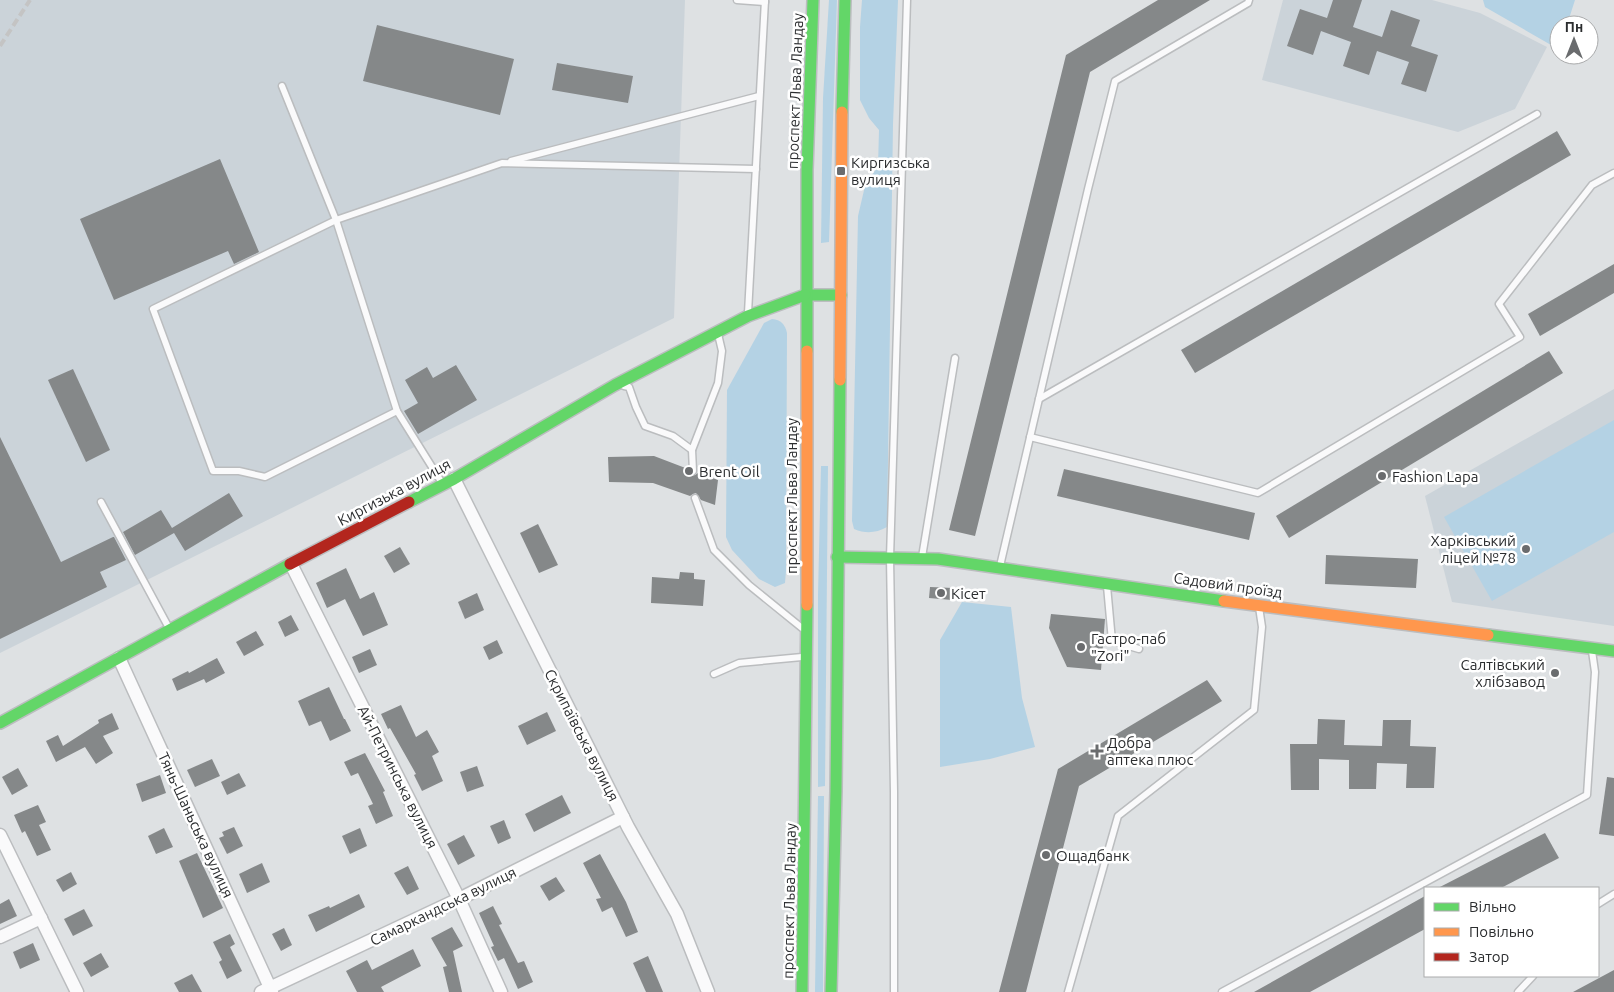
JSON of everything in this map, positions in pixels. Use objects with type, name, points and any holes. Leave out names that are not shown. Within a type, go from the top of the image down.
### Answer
[{"type":"main road","name":"проспект Льва Ландау","points":[[813,0],[809,73],[805,295],[837,557],[836,792],[831,992]]},
{"type":"main road","name":"проспект Льва Ландау","points":[[802,992],[806,774],[806,631],[823,452],[841,295],[840,171],[842,59],[846,0]]},
{"type":"main road","points":[[805,295],[841,295]]},
{"type":"main road","name":"Киргизька вулиця","points":[[0,723],[291,564],[454,478],[615,385],[748,316],[805,295]]},
{"type":"main road","name":"Садовий проїзд","points":[[837,557],[922,558],[1000,567],[1258,606],[1614,650]]},
{"type":"street","name":"Скрипаївська вулиця","points":[[454,478],[623,817],[677,914],[708,992]]},
{"type":"street","name":"Ай-Петринська вулиця","points":[[291,564],[459,899],[500,992]]},
{"type":"street","name":"Тянь-Шаньська вулиця","points":[[119,658],[268,991]]},
{"type":"street","name":"Самаркандська вулиця","points":[[268,991],[623,817]]},
{"type":"street","points":[[0,835],[77,992]]},
{"type":"street","points":[[0,937],[41,918]]},
{"type":"lane","points":[[737,0],[765,1],[748,316]]},
{"type":"lane","points":[[894,992],[894,792],[890,558],[907,0]]},
{"type":"lane","points":[[1000,567],[1115,81],[1248,3],[1249,0]]},
{"type":"lane","points":[[282,86],[336,220],[397,411],[442,484]]},
{"type":"lane","points":[[397,411],[265,477],[239,471],[214,471],[153,310],[336,220],[502,163],[759,96]]},
{"type":"lane","points":[[1039,399],[1537,114]]},
{"type":"lane","points":[[502,163],[756,169]]},
{"type":"lane","points":[[1030,438],[1258,494],[1520,337],[1500,304],[1592,185],[1614,174]]},
{"type":"lane","points":[[693,471],[692,450],[718,383],[722,351],[718,331]]},
{"type":"lane","points":[[922,558],[955,358]]},
{"type":"lane","points":[[615,385],[629,387],[645,426],[673,436],[692,450]]},
{"type":"lane","points":[[695,498],[714,550],[749,585],[806,631]]},
{"type":"lane","points":[[101,502],[170,630]]},
{"type":"lane","points":[[1107,583],[1112,641],[1138,648]]},
{"type":"lane","points":[[1068,992],[1118,816],[1254,710],[1262,627],[1258,606]]},
{"type":"lane","points":[[1222,992],[1587,795],[1595,672],[1591,648]]},
{"type":"lane","points":[[714,674],[739,662],[806,657]]},
{"type":"lane","points":[[1599,903],[1614,894]]},
{"type":"lane","points":[[1518,992],[1532,977]]},
{"type":"shaded area","points":[[0,0],[685,0],[674,318],[0,653]]},
{"type":"shaded area","points":[[829,0],[837,0],[829,242],[821,243],[823,98]]},
{"type":"shaded area","points":[[862,0],[898,0],[893,124],[887,527],[871,532],[854,529],[852,521],[858,216],[865,186],[878,166],[879,130],[869,118],[860,100]]},
{"type":"shaded area","points":[[1283,0],[1432,0],[1480,13],[1547,47],[1515,109],[1458,132],[1262,80]]},
{"type":"shaded area","points":[[1483,0],[1575,0],[1570,15],[1549,15],[1549,44],[1485,7]]},
{"type":"shaded area","points":[[772,319],[782,323],[787,333],[786,571],[785,583],[775,587],[759,579],[732,550],[726,537],[727,390],[764,323]]},
{"type":"shaded area","name":"Харківський ліцей №78","points":[[1614,389],[1614,626],[1452,602],[1425,496]]},
{"type":"shaded area","points":[[1614,420],[1614,532],[1492,601],[1444,517]]},
{"type":"shaded area","points":[[821,466],[828,466],[825,786],[818,787],[818,595]]},
{"type":"shaded area","points":[[962,602],[1011,607],[1022,698],[1035,747],[990,759],[940,767],[940,640]]},
{"type":"shaded area","points":[[818,796],[824,796],[823,992],[815,992]]},
{"type":"building","points":[[1158,0],[1210,0],[1090,72],[975,536],[949,530],[1066,55]]},
{"type":"building","points":[[1333,0],[1362,0],[1353,27],[1382,37],[1391,10],[1420,20],[1411,46],[1438,55],[1426,92],[1401,84],[1409,62],[1377,51],[1369,75],[1343,66],[1351,42],[1321,31],[1313,55],[1287,46],[1300,9],[1327,18]]},
{"type":"building","points":[[377,25],[514,59],[500,115],[363,81]]},
{"type":"building","points":[[557,63],[633,76],[628,103],[552,90]]},
{"type":"building","points":[[1557,131],[1571,155],[1195,373],[1181,350]]},
{"type":"building","points":[[220,159],[259,252],[234,264],[228,251],[114,300],[80,219]]},
{"type":"building","points":[[1614,264],[1614,293],[1540,336],[1528,314]]},
{"type":"building","points":[[1549,351],[1563,373],[1289,538],[1276,516]]},
{"type":"building","points":[[456,365],[477,400],[418,434],[404,411],[418,403],[405,380],[427,367],[433,378]]},
{"type":"building","points":[[73,369],[110,450],[86,462],[48,380]]},
{"type":"building","points":[[0,437],[61,562],[113,537],[126,560],[100,572],[107,587],[0,639]]},
{"type":"building","points":[[654,456],[688,469],[691,476],[698,473],[718,480],[715,505],[701,500],[696,493],[690,496],[653,483],[609,482],[608,457]]},
{"type":"building","points":[[1064,469],[1255,513],[1249,540],[1057,496]]},
{"type":"building","points":[[229,493],[243,516],[185,551],[174,533],[135,555],[123,532],[161,510],[172,528]]},
{"type":"building","points":[[538,524],[558,565],[539,573],[520,533]]},
{"type":"building","points":[[400,547],[410,564],[394,573],[384,556]]},
{"type":"building","points":[[1326,555],[1418,559],[1416,588],[1325,584]]},
{"type":"building","points":[[346,568],[360,599],[374,592],[388,625],[363,636],[345,599],[327,608],[316,583]]},
{"type":"building","points":[[680,572],[694,573],[694,579],[705,580],[703,606],[651,603],[652,577],[679,579]]},
{"type":"building","name":"Кісет","points":[[930,587],[953,588],[952,600],[929,598]]},
{"type":"building","points":[[477,593],[484,610],[465,619],[458,602]]},
{"type":"building","name":"Гастро-паб \"Zori\"","points":[[1051,614],[1105,619],[1101,670],[1067,667],[1049,628]]},
{"type":"building","points":[[291,615],[299,630],[285,637],[278,622]]},
{"type":"building","points":[[256,631],[264,645],[244,656],[236,642]]},
{"type":"building","points":[[497,640],[503,653],[489,660],[483,647]]},
{"type":"building","points":[[370,649],[377,665],[359,673],[352,657]]},
{"type":"building","points":[[217,658],[225,673],[206,683],[204,679],[177,691],[172,679],[188,671],[189,673]]},
{"type":"building","points":[[1207,680],[1222,701],[1079,786],[1026,992],[999,992],[1058,769]]},
{"type":"building","points":[[329,687],[351,731],[330,741],[321,721],[309,726],[298,701]]},
{"type":"building","points":[[401,705],[416,737],[427,730],[439,752],[432,756],[443,781],[422,791],[414,775],[416,774],[390,728],[388,729],[381,714]]},
{"type":"building","points":[[547,712],[556,731],[527,745],[518,726]]},
{"type":"building","points":[[112,713],[119,729],[103,736],[113,753],[96,764],[85,747],[56,762],[46,741],[58,735],[63,746],[99,723],[98,720]]},
{"type":"building","points":[[1318,719],[1345,720],[1344,745],[1382,746],[1383,720],[1411,720],[1410,746],[1436,747],[1434,788],[1406,788],[1407,764],[1377,763],[1376,789],[1349,789],[1349,760],[1319,759],[1319,790],[1291,790],[1290,744],[1317,744]]},
{"type":"building","points":[[365,753],[385,791],[383,792],[393,816],[376,824],[368,806],[373,804],[358,773],[351,776],[344,762]]},
{"type":"building","points":[[212,759],[220,776],[195,787],[187,770]]},
{"type":"building","points":[[477,766],[484,786],[467,792],[460,772]]},
{"type":"building","points":[[18,768],[28,786],[12,795],[2,777]]},
{"type":"building","points":[[239,773],[246,786],[227,795],[221,782]]},
{"type":"building","points":[[160,775],[166,793],[142,802],[136,784]]},
{"type":"building","points":[[1607,777],[1614,778],[1614,836],[1599,834]]},
{"type":"building","points":[[562,795],[571,813],[534,832],[525,814]]},
{"type":"building","points":[[38,805],[46,822],[39,825],[51,850],[37,856],[25,831],[22,833],[14,815]]},
{"type":"building","points":[[504,820],[511,838],[498,844],[490,826]]},
{"type":"building","points":[[234,827],[243,846],[227,854],[219,838],[224,836],[222,832]]},
{"type":"building","points":[[164,828],[173,847],[156,854],[148,836]]},
{"type":"building","points":[[360,828],[367,846],[350,854],[342,836]]},
{"type":"building","points":[[1545,833],[1559,858],[1503,887],[1440,887]]},
{"type":"building","points":[[464,835],[475,856],[458,865],[447,844]]},
{"type":"building","points":[[197,853],[223,908],[203,918],[179,861]]},
{"type":"building","points":[[600,854],[626,902],[638,932],[626,937],[612,907],[602,912],[596,899],[601,898],[583,863]]},
{"type":"building","points":[[262,863],[270,882],[247,893],[239,874]]},
{"type":"building","points":[[408,866],[419,889],[407,895],[394,873]]},
{"type":"building","points":[[71,872],[77,884],[63,892],[56,880]]},
{"type":"building","points":[[556,877],[565,891],[549,901],[540,886]]},
{"type":"building","points":[[359,894],[365,907],[316,932],[308,915],[329,906],[330,908]]},
{"type":"building","points":[[1424,897],[1424,930],[1310,992],[1254,992]]},
{"type":"building","points":[[9,899],[17,916],[0,924],[0,904]]},
{"type":"building","points":[[493,906],[502,924],[499,925],[518,963],[524,961],[533,982],[518,989],[504,958],[498,961],[491,947],[494,946],[479,913]]},
{"type":"building","points":[[84,909],[93,926],[73,936],[64,919]]},
{"type":"building","points":[[452,927],[463,946],[453,951],[462,992],[449,992],[443,967],[447,966],[431,938]]},
{"type":"building","points":[[284,928],[292,945],[281,951],[272,934]]},
{"type":"building","points":[[230,934],[235,944],[230,947],[242,971],[227,979],[219,962],[222,960],[213,942]]},
{"type":"building","points":[[33,943],[40,960],[20,969],[13,952]]},
{"type":"building","points":[[413,949],[421,966],[381,987],[384,992],[357,992],[346,971],[367,960],[372,970]]},
{"type":"building","points":[[101,953],[109,967],[91,977],[83,963]]},
{"type":"building","points":[[648,956],[663,992],[646,992],[633,963]]},
{"type":"building","points":[[1614,970],[1614,992],[1573,992]]},
{"type":"building","points":[[192,974],[202,992],[179,992],[174,983]]},
{"type":"railway","points":[[0,46],[30,0]]},
{"type":"traffic: fast","points":[[807,351],[807,170],[813,0]]},
{"type":"traffic: fast","points":[[842,112],[845,0]]},
{"type":"traffic: fast","points":[[409,502],[454,479],[615,385],[748,316],[805,295]]},
{"type":"traffic: fast","points":[[805,295],[841,295]]},
{"type":"traffic: fast","points":[[831,992],[836,791],[840,380]]},
{"type":"traffic: fast","points":[[837,557],[938,559],[1224,601]]},
{"type":"traffic: fast","points":[[0,723],[290,564]]},
{"type":"traffic: fast","points":[[802,992],[807,605]]},
{"type":"traffic: fast","points":[[1488,635],[1614,651]]},
{"type":"traffic: slow","points":[[840,380],[842,112]]},
{"type":"traffic: slow","points":[[807,351],[807,605]]},
{"type":"traffic: slow","points":[[1224,601],[1488,635]]},
{"type":"traffic: jam","points":[[290,564],[409,502]]},
{"type":"place","name":"Киргизська вулиця","points":[[841,171]]},
{"type":"place","name":"Brent Oil","points":[[689,471]]},
{"type":"place","name":"Fashion Lapa","points":[[1382,476]]},
{"type":"place","name":"Харківський ліцей №78","points":[[1526,549]]},
{"type":"place","name":"Кісет","points":[[941,593]]},
{"type":"place","name":"Гастро-паб \"Zori\"","points":[[1081,647]]},
{"type":"place","name":"Салтівський хлібзавод","points":[[1555,673]]},
{"type":"place","name":"Добра аптека плюс","points":[[1097,751]]},
{"type":"place","name":"Ощадбанк","points":[[1046,855]]}]
